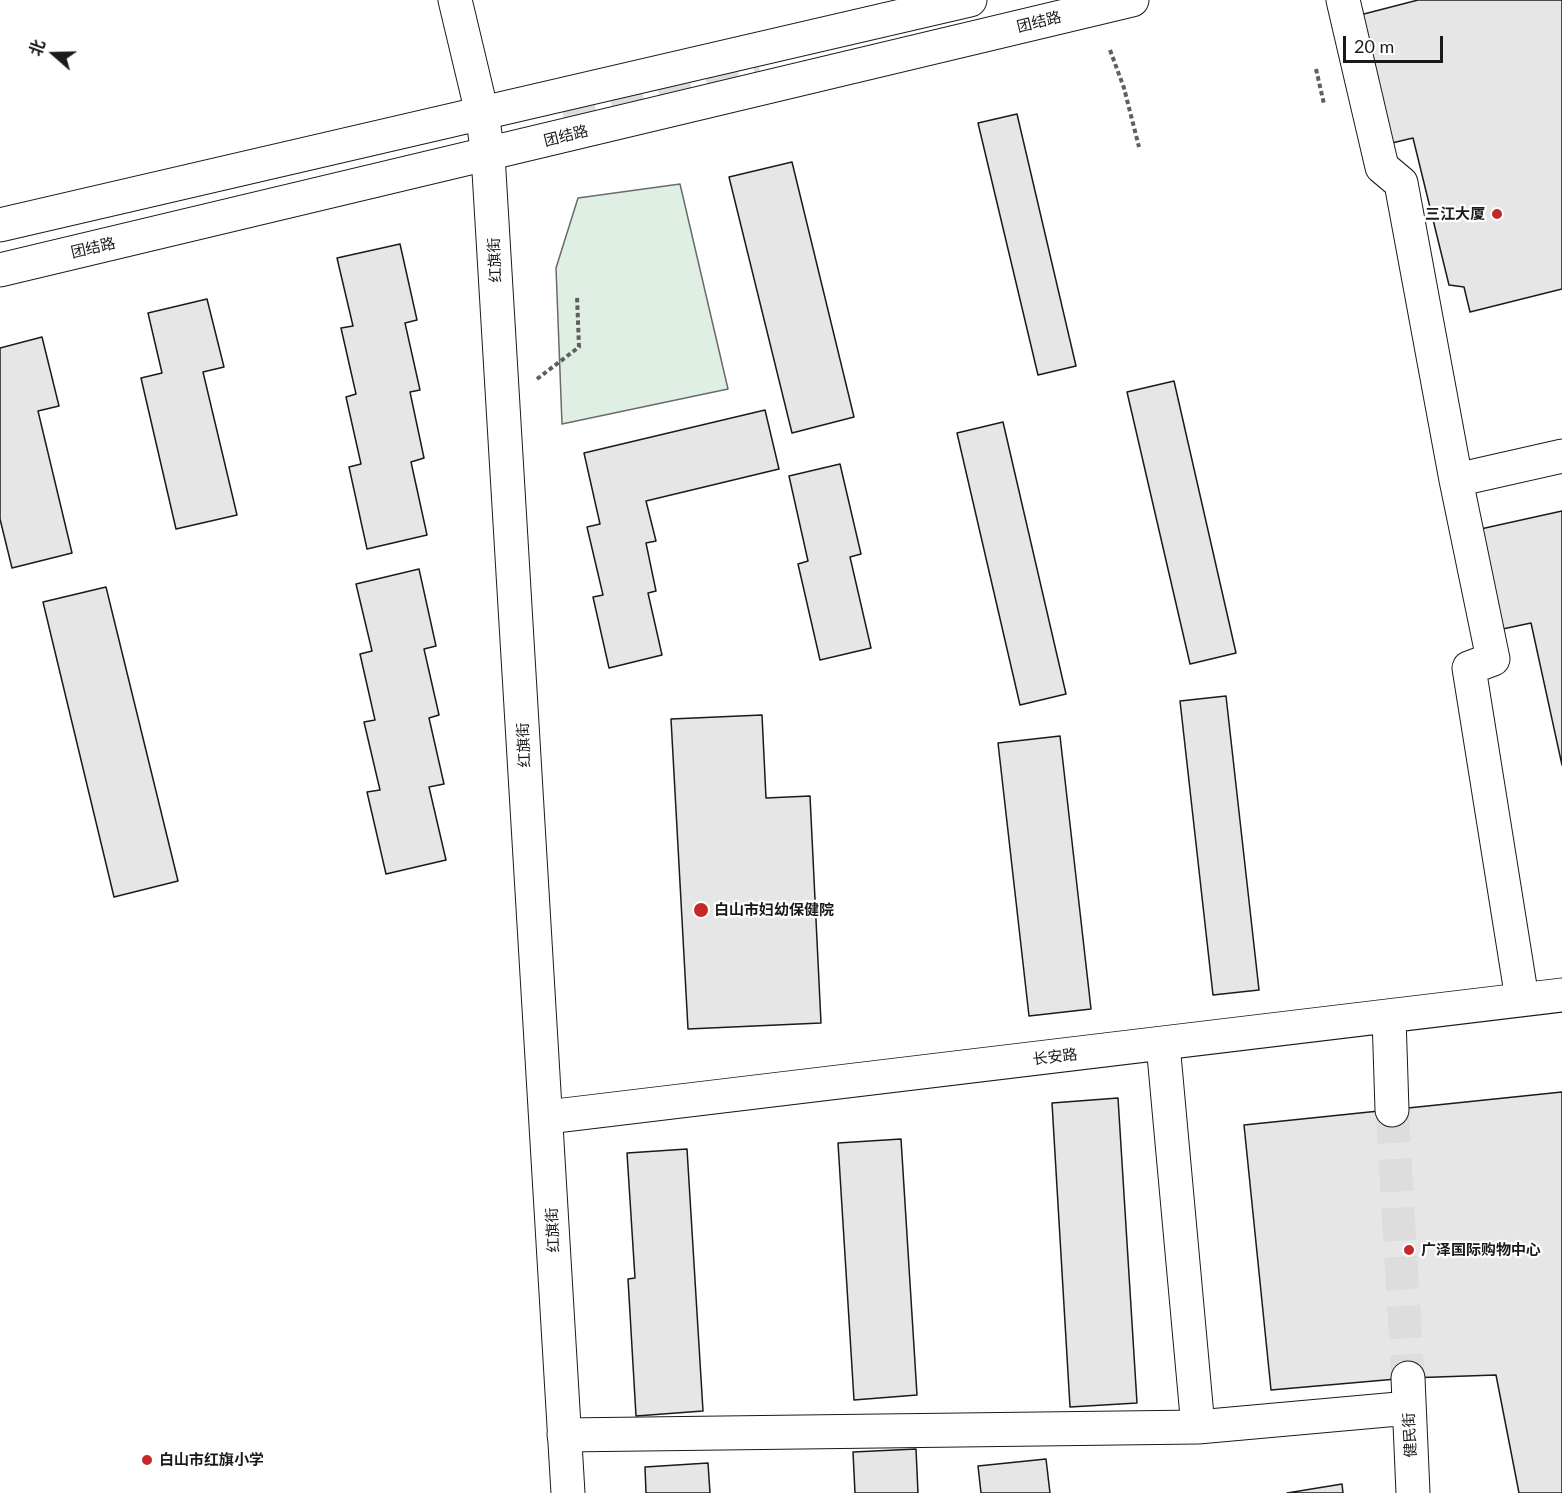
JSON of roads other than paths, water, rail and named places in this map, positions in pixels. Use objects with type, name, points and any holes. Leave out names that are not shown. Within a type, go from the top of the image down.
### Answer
[{"type":"street","name":"红旗街","points":[[455,0],[482,113],[488,155],[568,1493]]},
{"type":"street","points":[[0,225],[969,0]]},
{"type":"street","name":"团结路","points":[[0,270],[1132,0]]},
{"type":"street","points":[[1342,0],[1382,167],[1401,183],[1456,480],[1493,659],[1469,668],[1522,999]]},
{"type":"street","points":[[1456,480],[1562,456]]},
{"type":"street","name":"长安路","points":[[547,1117],[1389,1017],[1562,994]]},
{"type":"street","points":[[1389,1017],[1392,1110]]},
{"type":"street","points":[[564,1435],[1198,1427],[1163,1044]]},
{"type":"street","name":"健民街","points":[[1198,1427],[1408,1393],[1413,1493]]},
{"type":"tunnel","points":[[564,118],[760,72]]},
{"type":"tunnel","points":[[1392,1110],[1408,1378]]},
{"type":"place","name":"三江大厦","points":[[1497,214]]},
{"type":"place","name":"白山市妇幼保健院","points":[[701,910]]},
{"type":"place","name":"广泽国际购物中心","points":[[1409,1250]]},
{"type":"place","name":"白山市红旗小学","points":[[147,1460]]}]
